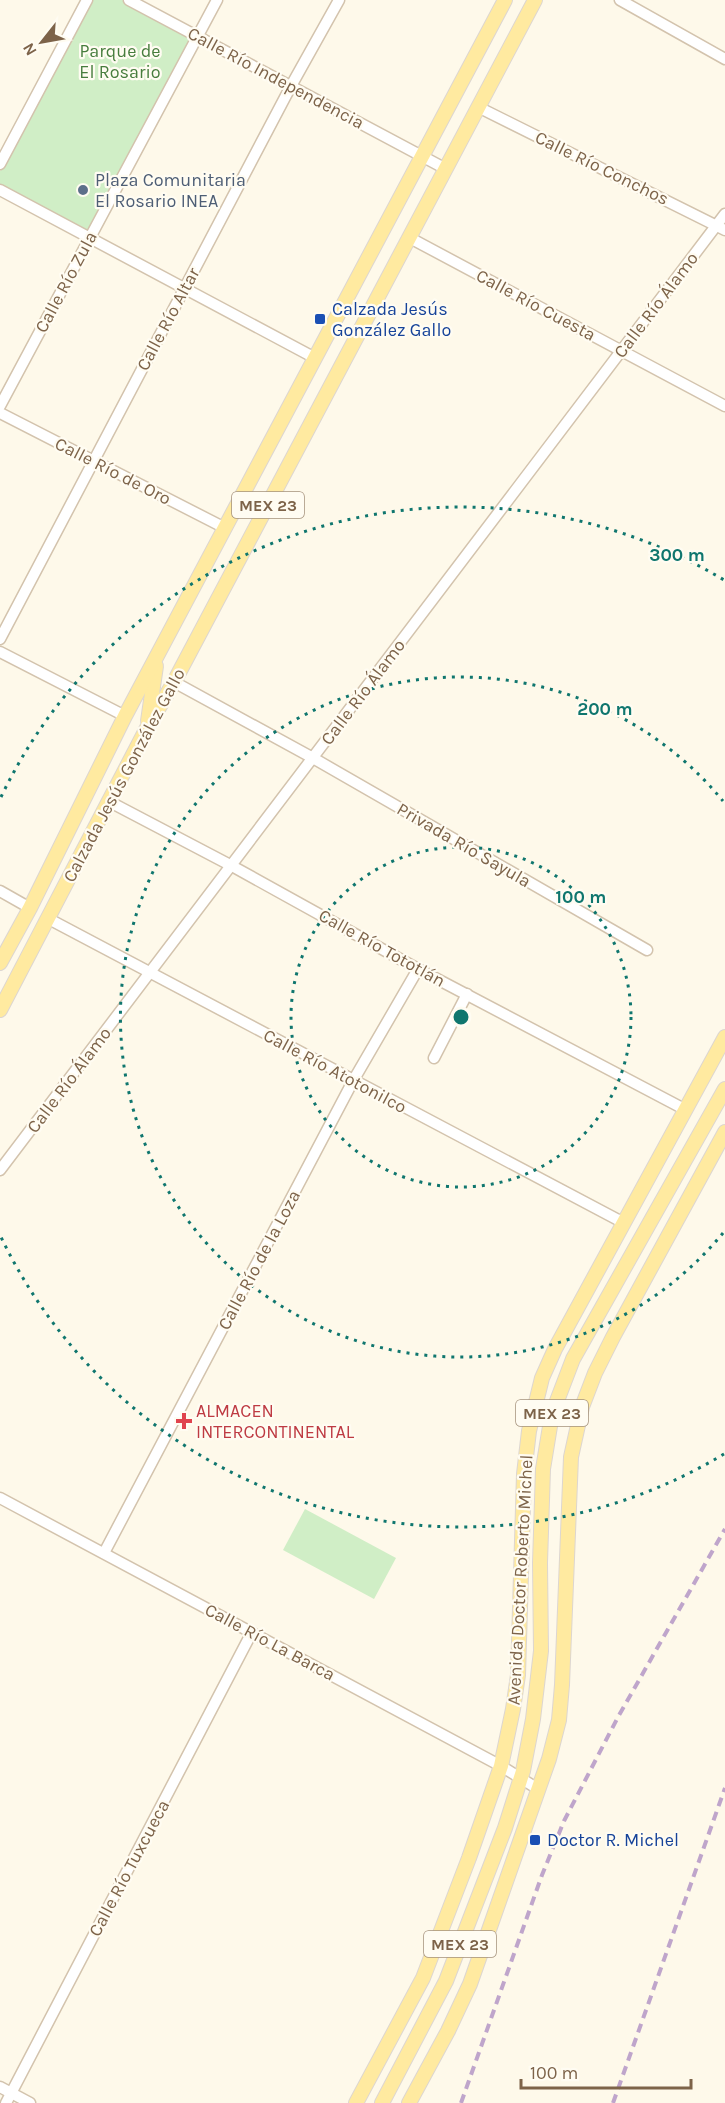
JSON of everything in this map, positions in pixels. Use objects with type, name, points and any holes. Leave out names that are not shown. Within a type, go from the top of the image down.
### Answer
[{"type":"main road","name":"Calzada Jesús González Gallo","points":[[0,963],[30,908],[125,716],[505,0]]},
{"type":"main road","name":"Calzada Jesús González Gallo","points":[[0,1010],[147,728],[174,682],[535,0]]},
{"type":"main road","points":[[147,728],[157,658]]},
{"type":"main road","name":"Avenida Doctor Roberto Michel","points":[[356,2103],[423,1978],[501,1766],[518,1675],[524,1474],[534,1407],[542,1378],[555,1349],[725,1037]]},
{"type":"main road","name":"Avenida Doctor Roberto Michel","points":[[382,2103],[446,1981],[505,1828],[520,1778],[533,1719],[541,1651],[540,1563],[543,1469],[552,1414],[573,1359],[725,1089]]},
{"type":"main road","points":[[409,2103],[448,2031],[470,1984],[549,1759],[559,1720],[571,1457],[582,1407],[595,1373],[613,1337],[725,1132]]},
{"type":"main road","points":[[670,1186],[689,1198]]},
{"type":"street","points":[[0,164],[87,0]]},
{"type":"street","name":"Calle Río Independencia","points":[[129,0],[446,169]]},
{"type":"street","name":"Calle Río Zula","points":[[0,406],[217,0]]},
{"type":"street","name":"Calle Río Altar","points":[[0,639],[291,86],[339,0]]},
{"type":"street","points":[[620,0],[725,59]]},
{"type":"street","name":"Calle Río Conchos","points":[[478,107],[721,227]]},
{"type":"street","points":[[0,190],[315,358]]},
{"type":"street","name":"Calle Río Álamo","points":[[0,1170],[622,351],[721,227],[725,214]]},
{"type":"street","name":"Calle Río Cuesta","points":[[410,238],[725,406]]},
{"type":"street","name":"Calle Río de Oro","points":[[0,413],[225,528]]},
{"type":"street","points":[[0,652],[125,716]]},
{"type":"street","name":"Privada Río Sayula","points":[[174,682],[313,758],[647,950]]},
{"type":"street","name":"Calle Río Tototlán","points":[[110,802],[232,866],[418,969],[686,1110]]},
{"type":"street","points":[[0,891],[30,908]]},
{"type":"street","name":"Calle Río Atotonilco","points":[[47,918],[624,1222]]},
{"type":"street","name":"Calle Río de la Loza","points":[[104,1553],[353,1081],[418,969]]},
{"type":"street","points":[[434,1058],[467,994]]},
{"type":"street","name":"Calle Río La Barca","points":[[0,1497],[501,1766],[538,1789]]},
{"type":"street","name":"Calle Río Tuxcueca","points":[[9,2098],[252,1632]]},
{"type":"street","points":[[0,2087],[9,2098],[30,2103]]},
{"type":"green space","name":"Parque de El Rosario","points":[[91,0],[122,0],[194,38],[89,234],[0,187],[0,171]]},
{"type":"green space","points":[[305,1509],[396,1558],[374,1599],[283,1550]]},
{"type":"railway","points":[[461,2103],[542,1875],[564,1821],[618,1717],[725,1529]]},
{"type":"railway","points":[[613,2103],[725,1788]]},
{"type":"place","name":"Plaza Comunitaria El Rosario INEA","points":[[83,190]]},
{"type":"place","name":"Calzada Jesús González Gallo","points":[[320,319]]},
{"type":"place","name":"ALMACEN INTERCONTINENTAL","points":[[184,1421]]},
{"type":"place","name":"Doctor R. Michel","points":[[535,1840]]}]
